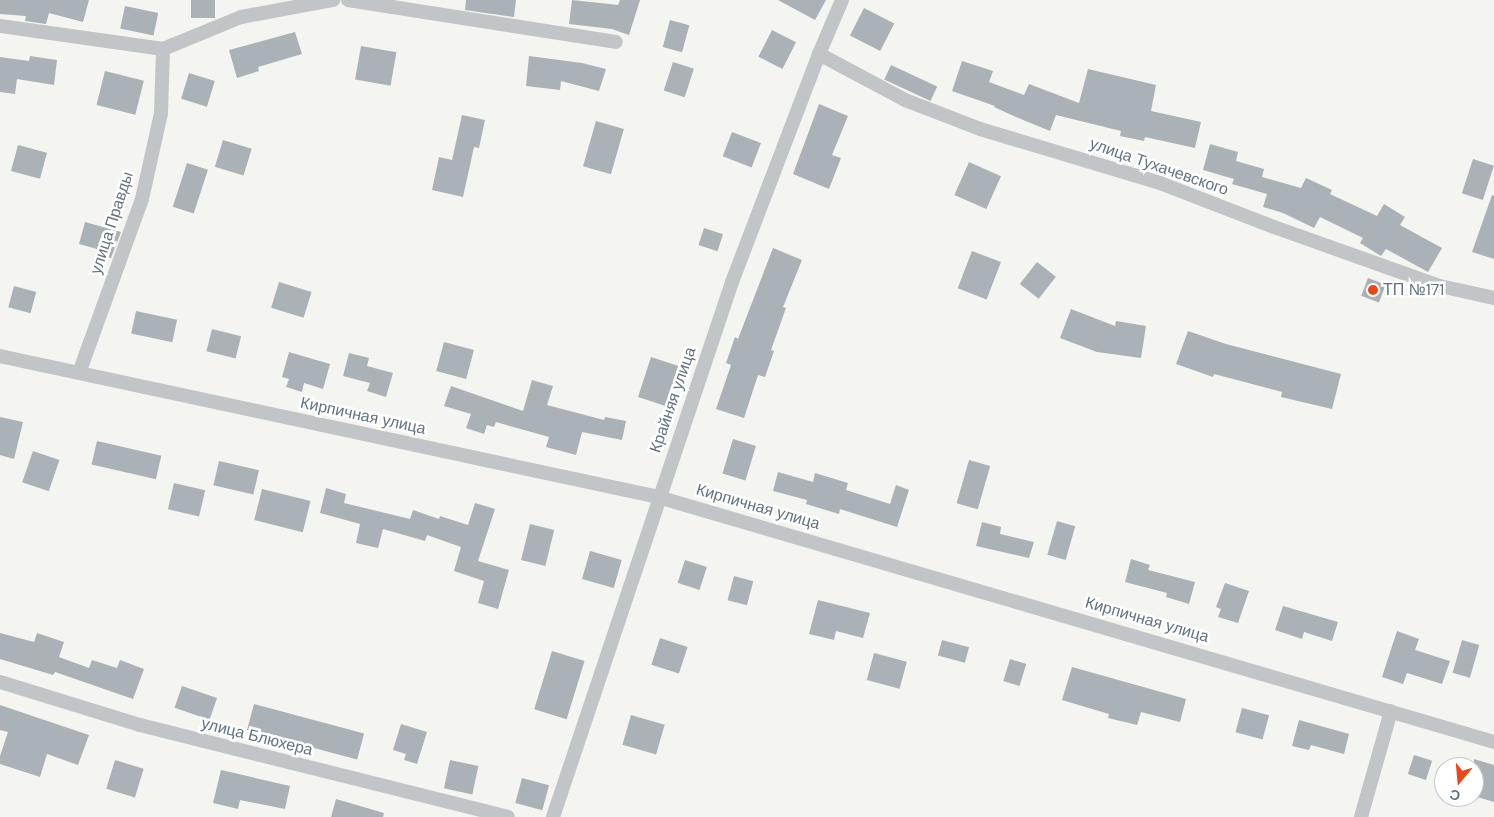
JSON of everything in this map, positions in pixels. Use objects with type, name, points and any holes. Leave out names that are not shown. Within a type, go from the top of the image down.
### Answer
[{"type":"street","points":[[0,26],[163,50],[241,17],[333,0]]},
{"type":"street","points":[[348,0],[616,42]]},
{"type":"street","name":"Крайняя улица","points":[[553,817],[658,497],[732,282],[819,54],[842,0]]},
{"type":"street","name":"улица Правды","points":[[79,373],[142,199],[161,113],[163,50]]},
{"type":"street","name":"улица Тухачевского","points":[[819,54],[905,100],[980,129],[1160,183],[1274,227],[1440,286],[1494,298]]},
{"type":"street","name":"Кирпичная улица","points":[[0,356],[658,497],[1494,742]]},
{"type":"street","name":"улица Блюхера","points":[[0,682],[140,725],[508,817]]},
{"type":"street","points":[[1361,817],[1391,711]]},
{"type":"building","points":[[0,0],[89,0],[83,22],[49,13],[46,24],[25,21],[26,16],[0,14]]},
{"type":"building","points":[[191,0],[215,0],[215,18],[191,18]]},
{"type":"building","points":[[466,0],[516,0],[514,17],[465,10]]},
{"type":"building","points":[[572,0],[618,5],[620,0],[640,0],[629,35],[612,29],[569,24]]},
{"type":"building","points":[[778,0],[826,0],[815,20]]},
{"type":"building","points":[[125,6],[158,13],[153,36],[120,28]]},
{"type":"building","points":[[864,8],[894,23],[880,51],[850,36]]},
{"type":"building","points":[[670,20],[689,25],[682,52],[663,47]]},
{"type":"building","points":[[772,30],[796,42],[782,69],[758,57]]},
{"type":"building","points":[[295,32],[302,54],[258,67],[259,71],[237,78],[229,50]]},
{"type":"building","points":[[361,46],[396,52],[391,86],[355,79]]},
{"type":"building","points":[[30,56],[57,60],[54,85],[17,79],[15,94],[0,92],[0,57],[29,61]]},
{"type":"building","points":[[529,56],[582,63],[606,69],[599,91],[561,81],[560,90],[526,86]]},
{"type":"building","points":[[962,61],[993,71],[989,82],[1024,95],[1029,84],[1079,103],[1088,69],[1156,85],[1151,111],[1201,122],[1195,148],[1145,137],[1144,141],[1120,136],[1121,131],[1056,115],[1050,131],[995,106],[952,91]]},
{"type":"building","points":[[673,62],[694,69],[685,97],[664,91]]},
{"type":"building","points":[[891,65],[937,87],[930,101],[884,80]]},
{"type":"building","points":[[105,71],[144,81],[135,115],[97,105]]},
{"type":"building","points":[[189,73],[215,81],[207,107],[181,99]]},
{"type":"building","points":[[819,104],[848,116],[832,155],[841,158],[829,189],[793,174]]},
{"type":"building","points":[[462,115],[485,120],[479,148],[474,147],[463,197],[432,190],[439,157],[452,160]]},
{"type":"building","points":[[596,121],[624,129],[611,174],[583,166]]},
{"type":"building","points":[[732,132],[761,143],[752,167],[723,156]]},
{"type":"building","points":[[223,140],[252,149],[244,176],[215,167]]},
{"type":"building","points":[[1210,144],[1238,152],[1236,161],[1264,169],[1262,177],[1301,188],[1306,178],[1332,190],[1330,194],[1377,216],[1384,204],[1405,217],[1400,225],[1442,248],[1428,272],[1386,249],[1381,256],[1360,243],[1363,238],[1320,217],[1314,228],[1283,213],[1263,207],[1267,194],[1232,184],[1234,179],[1203,170]]},
{"type":"building","points":[[18,145],[47,153],[40,179],[11,171]]},
{"type":"building","points":[[1473,159],[1494,166],[1483,200],[1462,193]]},
{"type":"building","points":[[969,162],[1001,176],[986,209],[954,195]]},
{"type":"building","points":[[187,163],[208,170],[194,214],[173,207]]},
{"type":"building","points":[[1492,195],[1494,196],[1494,259],[1472,252]]},
{"type":"building","points":[[85,222],[121,232],[111,258],[96,254],[97,249],[79,244]]},
{"type":"building","points":[[704,228],[723,234],[717,251],[698,245]]},
{"type":"building","points":[[773,248],[802,260],[783,307],[786,308],[771,350],[774,351],[765,377],[758,375],[744,418],[716,409],[731,365],[726,363],[735,337],[738,339]]},
{"type":"building","points":[[972,251],[1001,262],[987,299],[958,288]]},
{"type":"building","points":[[1037,262],[1056,277],[1039,299],[1020,284]]},
{"type":"building","name":"ТП №171","points":[[1368,278],[1386,285],[1379,303],[1361,296]]},
{"type":"building","points":[[279,282],[312,292],[304,318],[271,308]]},
{"type":"building","points":[[14,286],[36,292],[31,313],[8,307]]},
{"type":"building","points":[[1071,309],[1115,326],[1116,321],[1146,326],[1141,358],[1097,352],[1060,338]]},
{"type":"building","points":[[136,311],[177,320],[172,342],[131,333]]},
{"type":"building","points":[[212,329],[241,336],[236,359],[206,351]]},
{"type":"building","points":[[1188,331],[1226,344],[1341,374],[1332,409],[1281,397],[1282,392],[1214,374],[1213,377],[1176,364]]},
{"type":"building","points":[[444,342],[474,350],[466,379],[436,371]]},
{"type":"building","points":[[289,352],[330,364],[323,389],[304,383],[302,392],[286,387],[289,379],[282,377]]},
{"type":"building","points":[[349,353],[369,358],[367,366],[393,373],[386,397],[367,391],[370,383],[343,376]]},
{"type":"building","points":[[651,357],[679,366],[666,406],[638,397]]},
{"type":"building","points":[[532,380],[553,386],[547,405],[604,420],[605,417],[626,421],[622,440],[582,432],[576,455],[546,447],[549,437],[496,422],[494,427],[487,425],[484,434],[466,428],[471,414],[444,406],[451,386],[523,411]]},
{"type":"building","points":[[0,417],[23,422],[14,459],[0,455]]},
{"type":"building","points":[[733,439],[756,446],[745,480],[722,473]]},
{"type":"building","points":[[97,441],[161,456],[156,479],[92,464]]},
{"type":"building","points":[[33,451],[59,460],[49,491],[22,482]]},
{"type":"building","points":[[969,460],[990,466],[978,509],[957,503]]},
{"type":"building","points":[[219,461],[259,470],[253,495],[213,485]]},
{"type":"building","points":[[778,472],[813,482],[815,473],[848,483],[846,490],[890,504],[896,485],[909,490],[897,527],[840,509],[839,514],[806,504],[807,500],[773,491]]},
{"type":"building","points":[[174,483],[205,490],[199,517],[168,509]]},
{"type":"building","points":[[326,488],[346,494],[344,503],[410,519],[413,510],[439,519],[440,516],[468,525],[475,503],[495,509],[478,561],[509,570],[498,609],[478,603],[484,581],[454,571],[461,547],[427,535],[425,541],[383,529],[378,548],[356,543],[360,524],[320,513]]},
{"type":"building","points":[[262,489],[311,501],[303,532],[254,520]]},
{"type":"building","points":[[1057,521],[1075,526],[1066,560],[1047,555]]},
{"type":"building","points":[[982,522],[1001,527],[1000,534],[1034,542],[1029,558],[976,546]]},
{"type":"building","points":[[530,524],[554,530],[545,566],[521,560]]},
{"type":"building","points":[[590,551],[622,560],[614,588],[582,579]]},
{"type":"building","points":[[1131,559],[1150,565],[1148,570],[1195,582],[1189,604],[1166,597],[1167,593],[1125,582]]},
{"type":"building","points":[[685,560],[707,567],[699,590],[678,583]]},
{"type":"building","points":[[734,576],[753,581],[747,605],[728,600]]},
{"type":"building","points":[[1225,583],[1249,591],[1238,623],[1218,617],[1221,609],[1216,607]]},
{"type":"building","points":[[818,600],[870,613],[863,638],[836,631],[834,640],[809,634]]},
{"type":"building","points":[[1283,606],[1338,622],[1332,641],[1304,632],[1302,639],[1275,630]]},
{"type":"building","points":[[1397,631],[1419,639],[1415,650],[1450,661],[1442,684],[1407,673],[1403,684],[1382,677]]},
{"type":"building","points":[[0,633],[34,642],[37,633],[64,642],[59,657],[89,668],[92,660],[117,668],[120,660],[144,669],[133,699],[55,672],[53,675],[0,659]]},
{"type":"building","points":[[660,638],[688,647],[679,674],[651,665]]},
{"type":"building","points":[[942,640],[969,647],[965,663],[938,655]]},
{"type":"building","points":[[1462,640],[1479,645],[1470,678],[1453,673]]},
{"type":"building","points":[[552,651],[585,661],[567,719],[534,709]]},
{"type":"building","points":[[874,653],[907,662],[900,689],[867,680]]},
{"type":"building","points":[[1010,659],[1026,664],[1020,686],[1003,681]]},
{"type":"building","points":[[1072,667],[1186,699],[1180,722],[1141,712],[1137,725],[1108,718],[1109,714],[1062,700]]},
{"type":"building","points":[[182,686],[217,698],[209,720],[175,708]]},
{"type":"building","points":[[254,704],[364,734],[357,760],[247,730]]},
{"type":"building","points":[[0,705],[89,735],[78,765],[47,754],[40,777],[0,764],[0,756],[8,732],[0,730]]},
{"type":"building","points":[[1242,708],[1269,715],[1263,739],[1236,732]]},
{"type":"building","points":[[631,715],[665,725],[656,754],[622,745]]},
{"type":"building","points":[[1299,720],[1349,734],[1344,754],[1311,745],[1309,750],[1292,746]]},
{"type":"building","points":[[401,724],[427,732],[417,764],[404,760],[406,754],[393,750]]},
{"type":"building","points":[[1414,755],[1432,761],[1426,780],[1408,774]]},
{"type":"building","points":[[115,760],[144,769],[135,797],[106,789]]},
{"type":"building","points":[[450,760],[478,766],[472,794],[444,788]]},
{"type":"building","points":[[1484,762],[1494,765],[1494,802],[1484,799]]},
{"type":"building","points":[[221,770],[290,786],[285,809],[240,800],[238,809],[213,803]]},
{"type":"building","points":[[522,778],[549,785],[542,810],[515,803]]},
{"type":"building","points":[[336,799],[384,813],[383,817],[331,817]]},
{"type":"place","name":"ТП №171","points":[[1373,290]]}]
